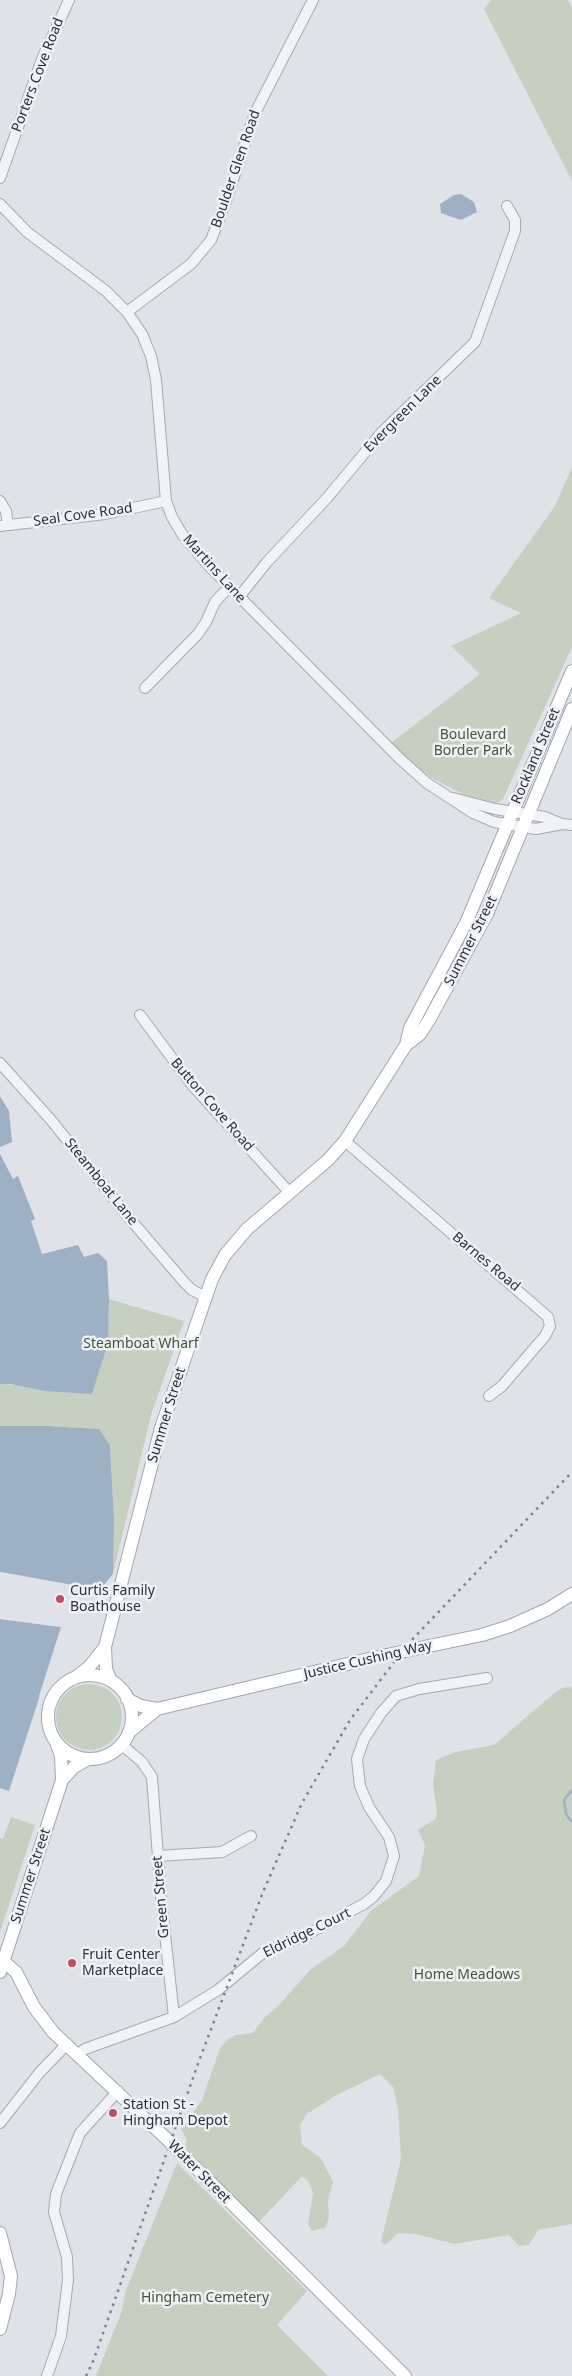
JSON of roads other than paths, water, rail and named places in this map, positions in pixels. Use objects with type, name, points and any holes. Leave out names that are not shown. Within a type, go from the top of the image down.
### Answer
[{"type":"main road","name":"Rockland Street","points":[[512,812],[572,671]]},
{"type":"main road","name":"Rockland Street","points":[[528,815],[572,709]]},
{"type":"main road","name":"Summer Street","points":[[111,1681],[106,1669],[105,1647],[161,1428],[206,1296],[220,1264],[232,1246],[254,1222],[328,1160],[345,1141],[406,1045],[410,1028],[466,923],[512,812]]},
{"type":"main road","name":"Summer Street","points":[[406,1045],[420,1034],[467,952],[490,906],[528,815]]},
{"type":"main road","name":"Justice Cushing Way","points":[[127,1699],[140,1706],[157,1709],[482,1634],[510,1626],[572,1594]]},
{"type":"main road","name":"Summer Street","points":[[75,1678],[89,1667],[105,1647]]},
{"type":"main road","points":[[96,1677],[111,1681],[127,1699],[130,1714],[129,1732],[122,1745],[101,1758],[88,1759],[68,1751],[56,1742],[48,1724],[50,1702],[61,1686],[75,1678],[96,1677]]},
{"type":"main road","name":"Justice Cushing Way","points":[[129,1732],[157,1709]]},
{"type":"main road","name":"Summer Street","points":[[2,1967],[62,1780],[60,1756],[56,1742]]},
{"type":"main road","name":"Summer Street","points":[[62,1780],[77,1764],[88,1759]]},
{"type":"main road","name":"Water Street","points":[[2,1967],[16,1972],[38,2013],[66,2044],[118,2092],[405,2376]]},
{"type":"main road","points":[[0,2233],[11,2276],[9,2294],[0,2329]]},
{"type":"street","name":"Porters Cove Road","points":[[0,178],[42,59],[69,0]]},
{"type":"street","name":"Boulder Glen Road","points":[[127,312],[191,264],[211,240],[226,201],[254,113],[313,0]]},
{"type":"street","name":"Martins Lane","points":[[0,204],[27,232],[97,283],[127,312],[145,340],[155,374],[166,500],[172,517],[182,534],[229,587],[408,767],[478,816],[507,825]]},
{"type":"street","name":"Evergreen Lane","points":[[239,597],[260,569],[321,505],[382,432],[475,342],[515,231],[515,220],[507,206]]},
{"type":"street","name":"Seal Cove Road","points":[[4,526],[105,514],[166,500]]},
{"type":"street","points":[[0,501],[6,511],[4,526]]},
{"type":"street","points":[[145,688],[198,634],[215,602],[229,587]]},
{"type":"street","name":"Martins Lane","points":[[450,797],[512,812]]},
{"type":"street","points":[[512,812],[545,817],[567,825]]},
{"type":"street","points":[[507,825],[523,828],[544,828],[567,825]]},
{"type":"street","name":"Button Cove Road","points":[[140,1015],[192,1085],[289,1192]]},
{"type":"street","name":"Steamboat Lane","points":[[0,1063],[35,1101],[130,1219],[184,1282],[194,1292],[206,1296]]},
{"type":"street","name":"Barnes Road","points":[[345,1141],[548,1317],[550,1326],[545,1336],[502,1386],[489,1396]]},
{"type":"street","name":"Eldridge Court","points":[[174,2016],[218,1990],[264,1952],[300,1938],[364,1904],[379,1892],[389,1875],[394,1856],[389,1837],[369,1808],[360,1786],[357,1759],[364,1739],[380,1714],[396,1696],[419,1689],[487,1678]]},
{"type":"street","name":"Green Street","points":[[122,1745],[144,1764],[152,1777],[174,2016]]},
{"type":"street","points":[[158,1856],[222,1852],[252,1836]]},
{"type":"street","points":[[78,2054],[85,2049],[174,2016]]},
{"type":"street","points":[[0,2123],[40,2072],[66,2044]]},
{"type":"street","points":[[47,2376],[61,2336],[68,2280],[67,2257],[54,2212],[56,2194],[80,2133],[118,2092]]},
{"type":"water","points":[[461,194],[474,202],[477,212],[461,220],[441,213],[440,204],[454,195]]},
{"type":"water","points":[[0,1096],[9,1111],[12,1142],[0,1147]]},
{"type":"water","points":[[0,1154],[13,1179],[18,1176],[35,1219],[31,1221],[42,1254],[78,1245],[84,1257],[98,1253],[107,1261],[109,1299],[108,1343],[92,1394],[45,1391],[11,1384],[0,1384]]},
{"type":"water","points":[[0,1426],[99,1429],[110,1445],[114,1520],[113,1574],[100,1590],[0,1572]]},
{"type":"water","points":[[0,1619],[62,1627],[9,1791],[0,1788]]},
{"type":"waterway","points":[[571,1821],[566,1814],[564,1800],[572,1790]]},
{"type":"railway","points":[[86,2376],[94,2359],[199,2061],[263,1892],[302,1803],[350,1720],[408,1644],[572,1472]]},
{"type":"place","name":"Curtis Family Boathouse","points":[[60,1599]]},
{"type":"place","name":"Fruit Center Marketplace","points":[[72,1963]]},
{"type":"place","name":"Station St - Hingham Depot","points":[[113,2113]]},
{"type":"park label","name":"Boulevard Border Park","points":[[473,744]]},
{"type":"park label","name":"Steamboat Wharf","points":[[141,1344]]},
{"type":"park label","name":"Home Meadows","points":[[467,1975]]},
{"type":"park label","name":"Hingham Cemetery","points":[[205,2298]]}]
